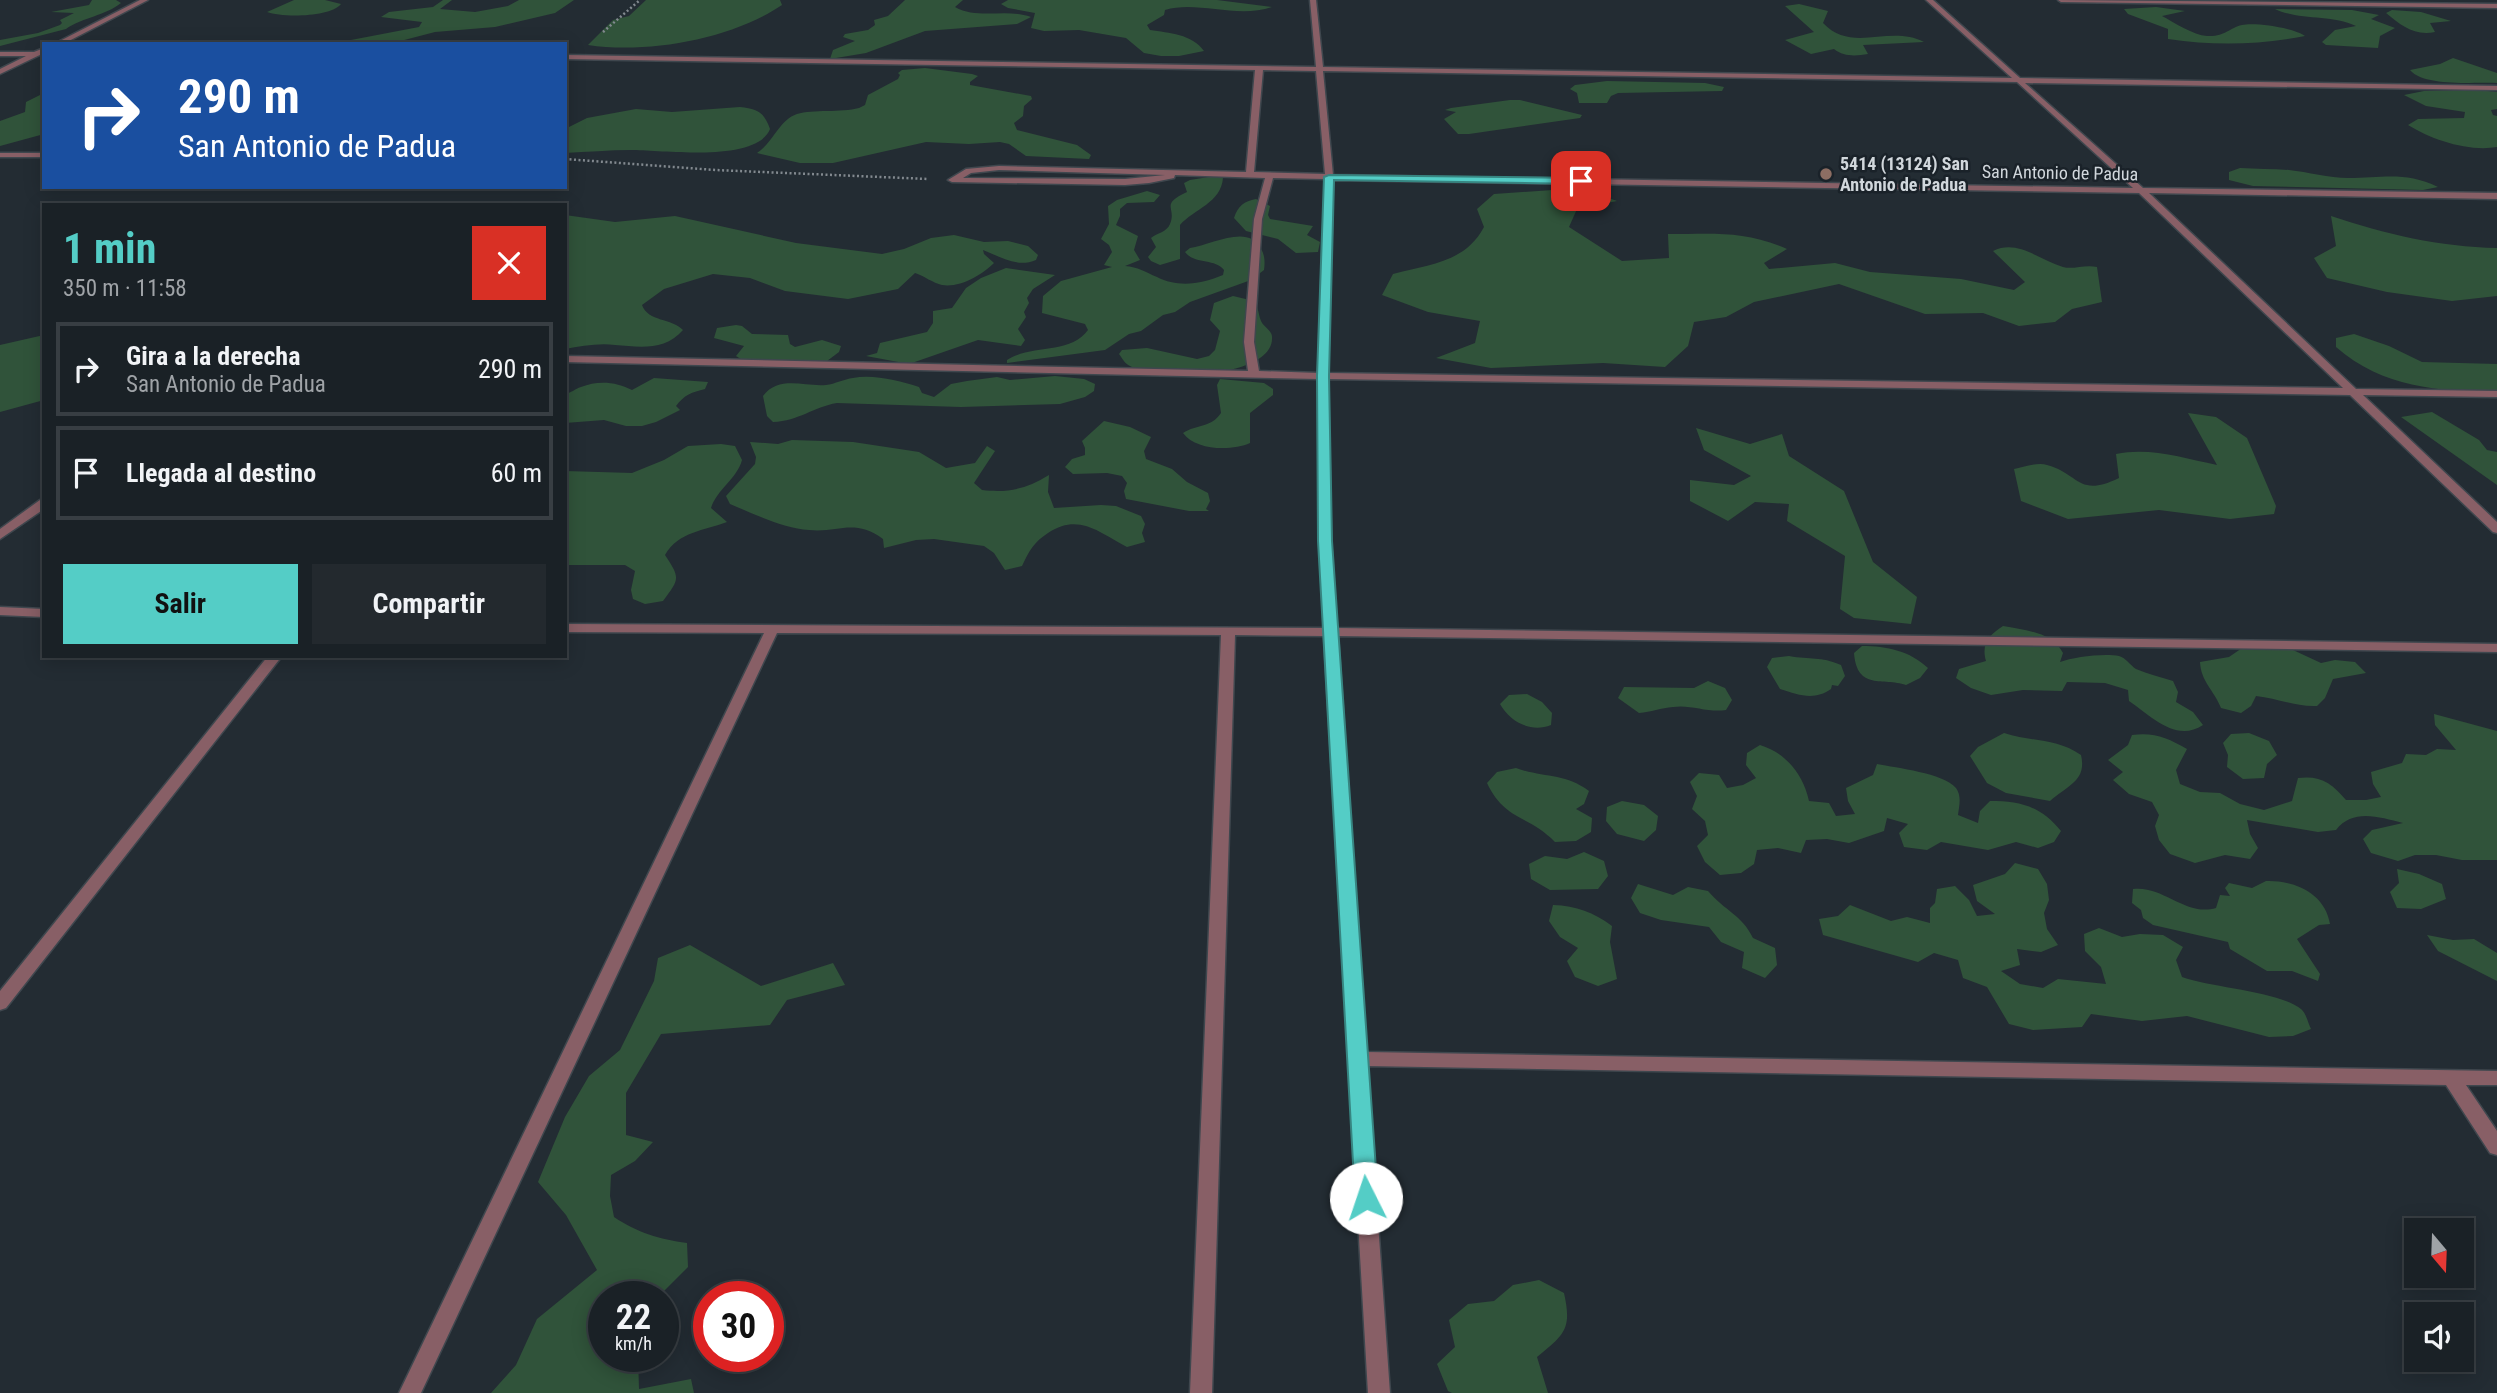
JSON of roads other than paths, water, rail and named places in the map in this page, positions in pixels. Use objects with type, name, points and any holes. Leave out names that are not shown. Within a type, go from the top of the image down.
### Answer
[{"type":"street","points":[[61,42],[145,0]]},
{"type":"street","points":[[1313,0],[1329,177],[1323,376],[1325,541],[1379,1393]]},
{"type":"street","points":[[1929,0],[2141,190],[2497,529]]},
{"type":"street","points":[[2061,0],[2497,6]]},
{"type":"street","points":[[2474,0],[2485,6]]},
{"type":"street","points":[[0,54],[41,53]]},
{"type":"street","points":[[0,72],[41,53]]},
{"type":"street","points":[[567,57],[2497,88]]},
{"type":"street","points":[[1250,174],[1259,70]]},
{"type":"street","points":[[0,155],[42,155]]},
{"type":"street","name":"San Antonio de Padua","points":[[1184,171],[1149,181],[952,180],[969,171],[999,168],[1184,171],[1329,177],[2497,196]]},
{"type":"street","points":[[1254,374],[1248,342],[1255,286],[1258,219],[1270,174]]},
{"type":"street","points":[[567,359],[1323,376],[2497,394]]},
{"type":"street","points":[[0,535],[42,504]]},
{"type":"street","points":[[0,611],[42,613]]},
{"type":"street","points":[[567,628],[1228,631],[2497,648]]},
{"type":"street","points":[[410,1393],[772,630]]},
{"type":"street","points":[[1201,1393],[1228,631]]},
{"type":"street","points":[[0,1003],[273,658]]},
{"type":"street","points":[[1357,1059],[2497,1078]]},
{"type":"street","points":[[2450,1076],[2497,1147]]},
{"type":"place","name":"5414 (13124) San Antonio de Padua","points":[[1826,174]]}]
